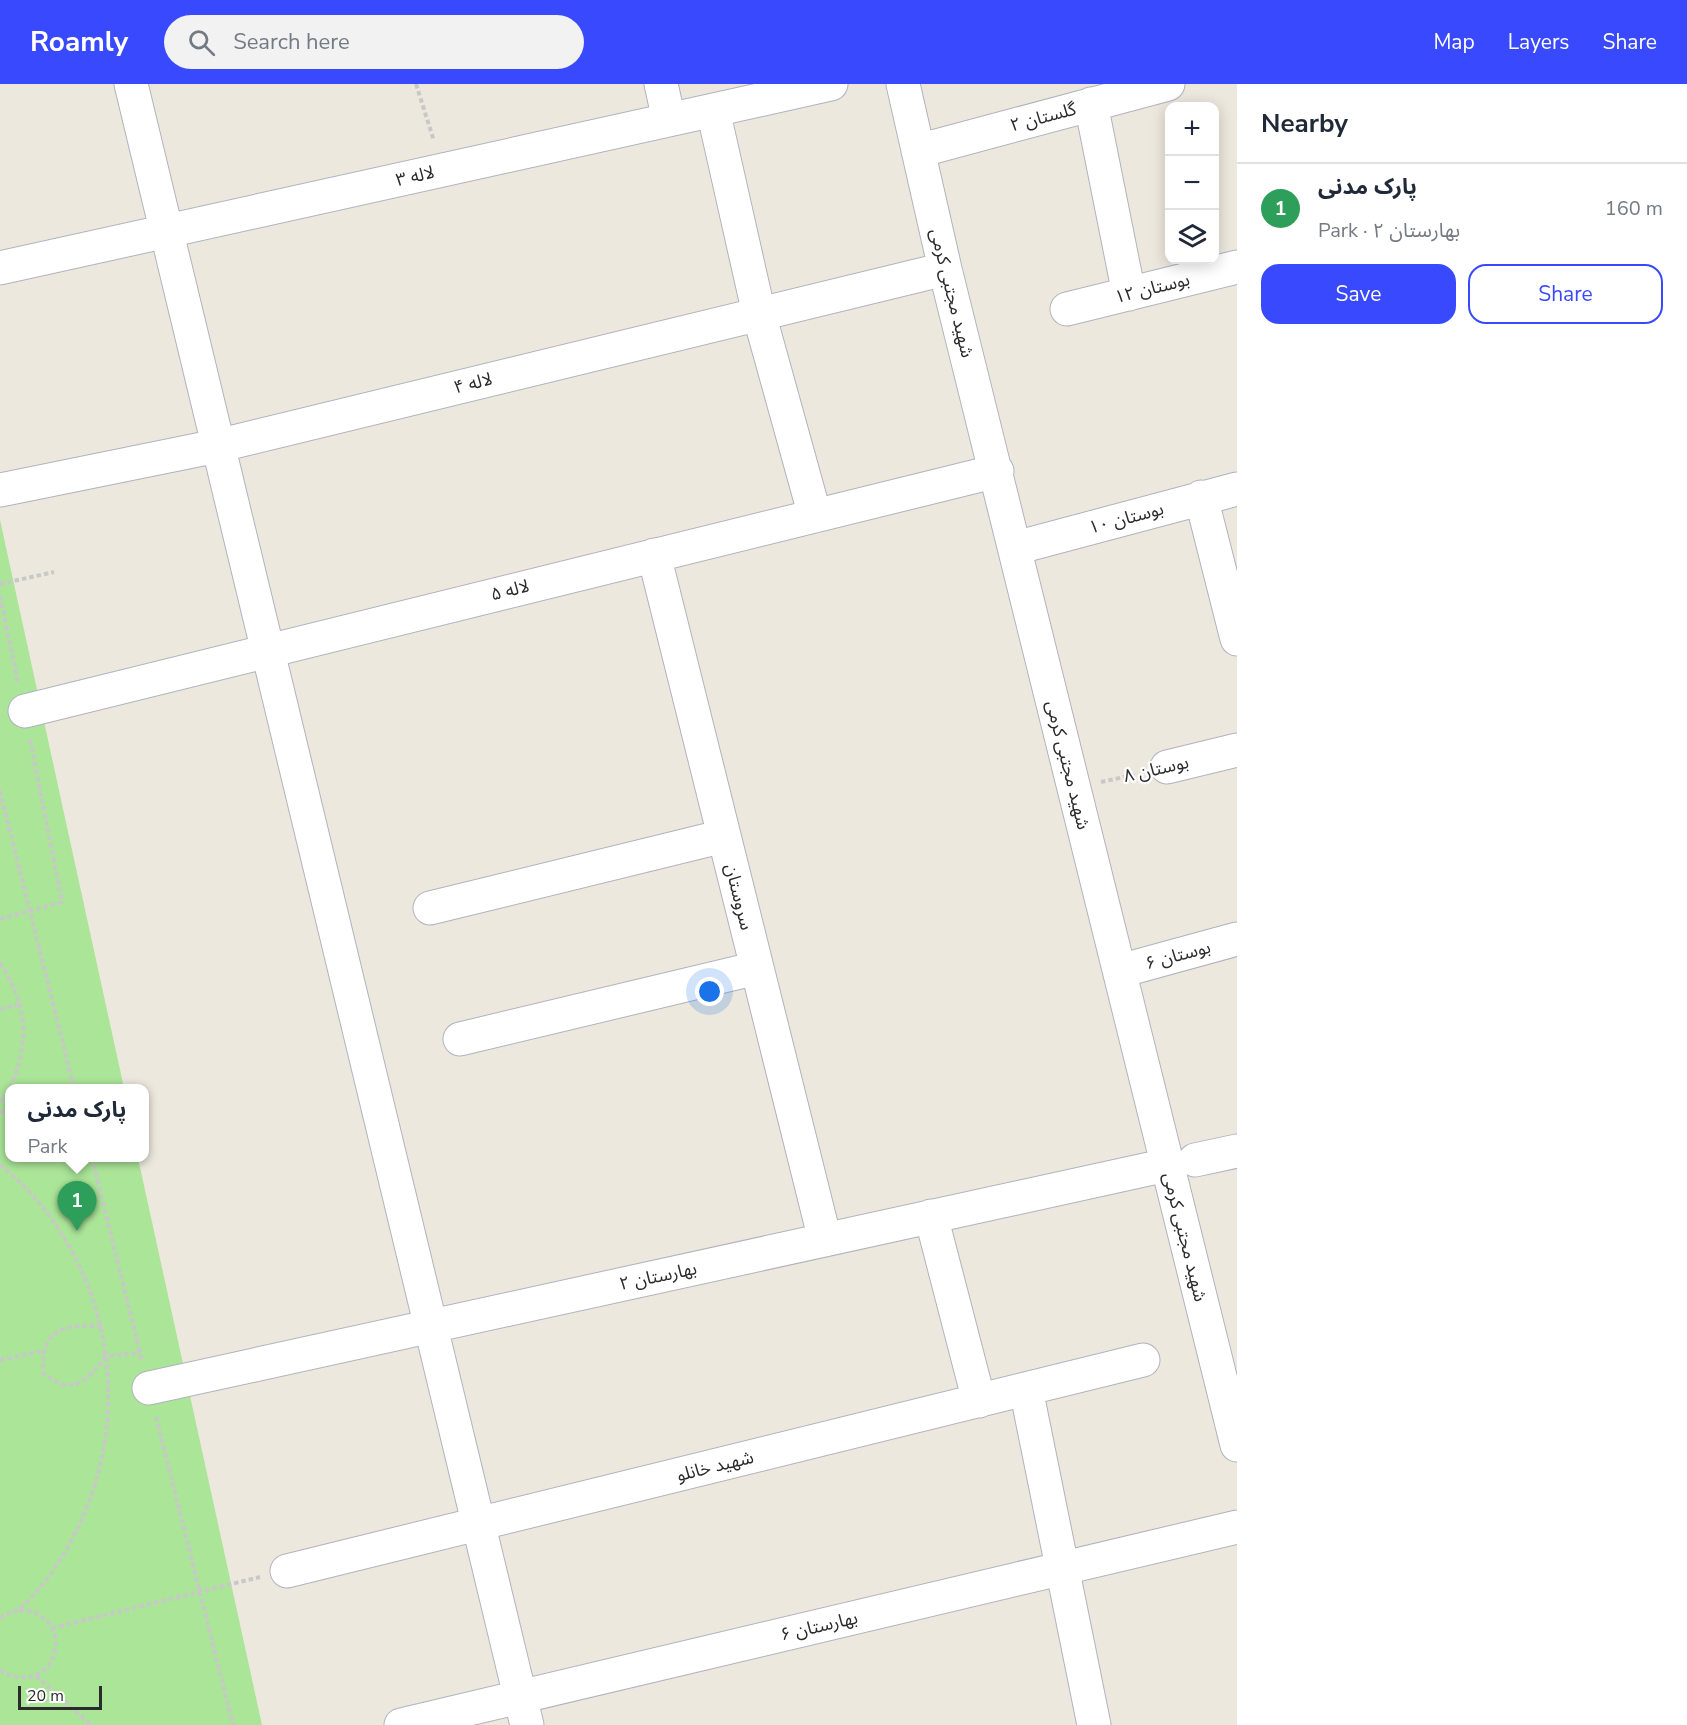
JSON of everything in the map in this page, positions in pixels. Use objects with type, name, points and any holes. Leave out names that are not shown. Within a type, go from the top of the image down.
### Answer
[{"type":"street","points":[[131,84],[524,1711]]},
{"type":"street","points":[[661,84],[669,120]]},
{"type":"street","name":"لاله ۳","points":[[0,268],[831,84]]},
{"type":"street","name":"شهید مجتبی کرمی","points":[[903,84],[945,269],[1120,971],[1181,1162],[1231,1392],[1237,1445]]},
{"type":"street","name":"گلستان ۲","points":[[918,151],[1167,84]]},
{"type":"street","points":[[1090,105],[1129,294]]},
{"type":"street","points":[[713,110],[759,314],[815,516]]},
{"type":"street","name":"بوستان ۱۲","points":[[1067,309],[1237,267]]},
{"type":"street","name":"لاله ۴","points":[[0,490],[217,446],[945,269]]},
{"type":"street","name":"لاله ۵","points":[[25,711],[997,471]]},
{"type":"street","name":"بوستان ۱۰","points":[[1015,548],[1237,489]]},
{"type":"street","points":[[1201,497],[1237,639]]},
{"type":"street","name":"سروستان","points":[[654,555],[825,1240]]},
{"type":"street","name":"بوستان ۸","points":[[1167,767],[1237,750]]},
{"type":"street","points":[[430,908],[724,836]]},
{"type":"street","name":"بوستان ۶","points":[[1120,971],[1237,939]]},
{"type":"street","points":[[460,1039],[757,968]]},
{"type":"street","name":"بهارستان ۲","points":[[149,1388],[1237,1151]]},
{"type":"street","points":[[931,1216],[979,1401]]},
{"type":"street","name":"شهید خانلو","points":[[287,1571],[1143,1360]]},
{"type":"street","points":[[1026,1389],[1094,1725]]},
{"type":"street","name":"بهارستان ۶","points":[[401,1725],[524,1711],[1062,1568],[1237,1527]]},
{"type":"path","points":[[416,84],[442,170]]},
{"type":"path","points":[[0,584],[54,572]]},
{"type":"path","points":[[0,596],[62,902],[0,919]]},
{"type":"path","name":"بوستان ۸","points":[[1074,788],[1167,767]]},
{"type":"path","points":[[0,791],[73,1084]]},
{"type":"path","points":[[0,963],[12,981],[21,1004],[25,1034],[20,1064],[12,1084]]},
{"type":"path","points":[[0,1009],[21,1004]]},
{"type":"path","points":[[93,1162],[233,1725]]},
{"type":"path","points":[[0,1165],[44,1208],[69,1245],[88,1285],[102,1326],[109,1414],[103,1458],[91,1500],[72,1540],[48,1577],[19,1610],[0,1618]]},
{"type":"path","points":[[102,1326],[73,1325],[53,1334],[42,1351],[42,1373],[56,1384],[72,1387],[84,1381],[106,1356],[140,1353]]},
{"type":"path","points":[[0,1360],[42,1351]]},
{"type":"path","points":[[52,1628],[287,1571]]},
{"type":"path","points":[[0,1670],[14,1679],[36,1676],[51,1664],[56,1646],[52,1628],[38,1614],[19,1610]]},
{"type":"path","points":[[36,1676],[91,1725]]},
{"type":"green space","points":[[0,520],[123,1084],[5,1084],[5,1162],[139,1162],[262,1725],[0,1725]]},
{"type":"place","name":"پارک مدنی","points":[[77,1231]]}]
